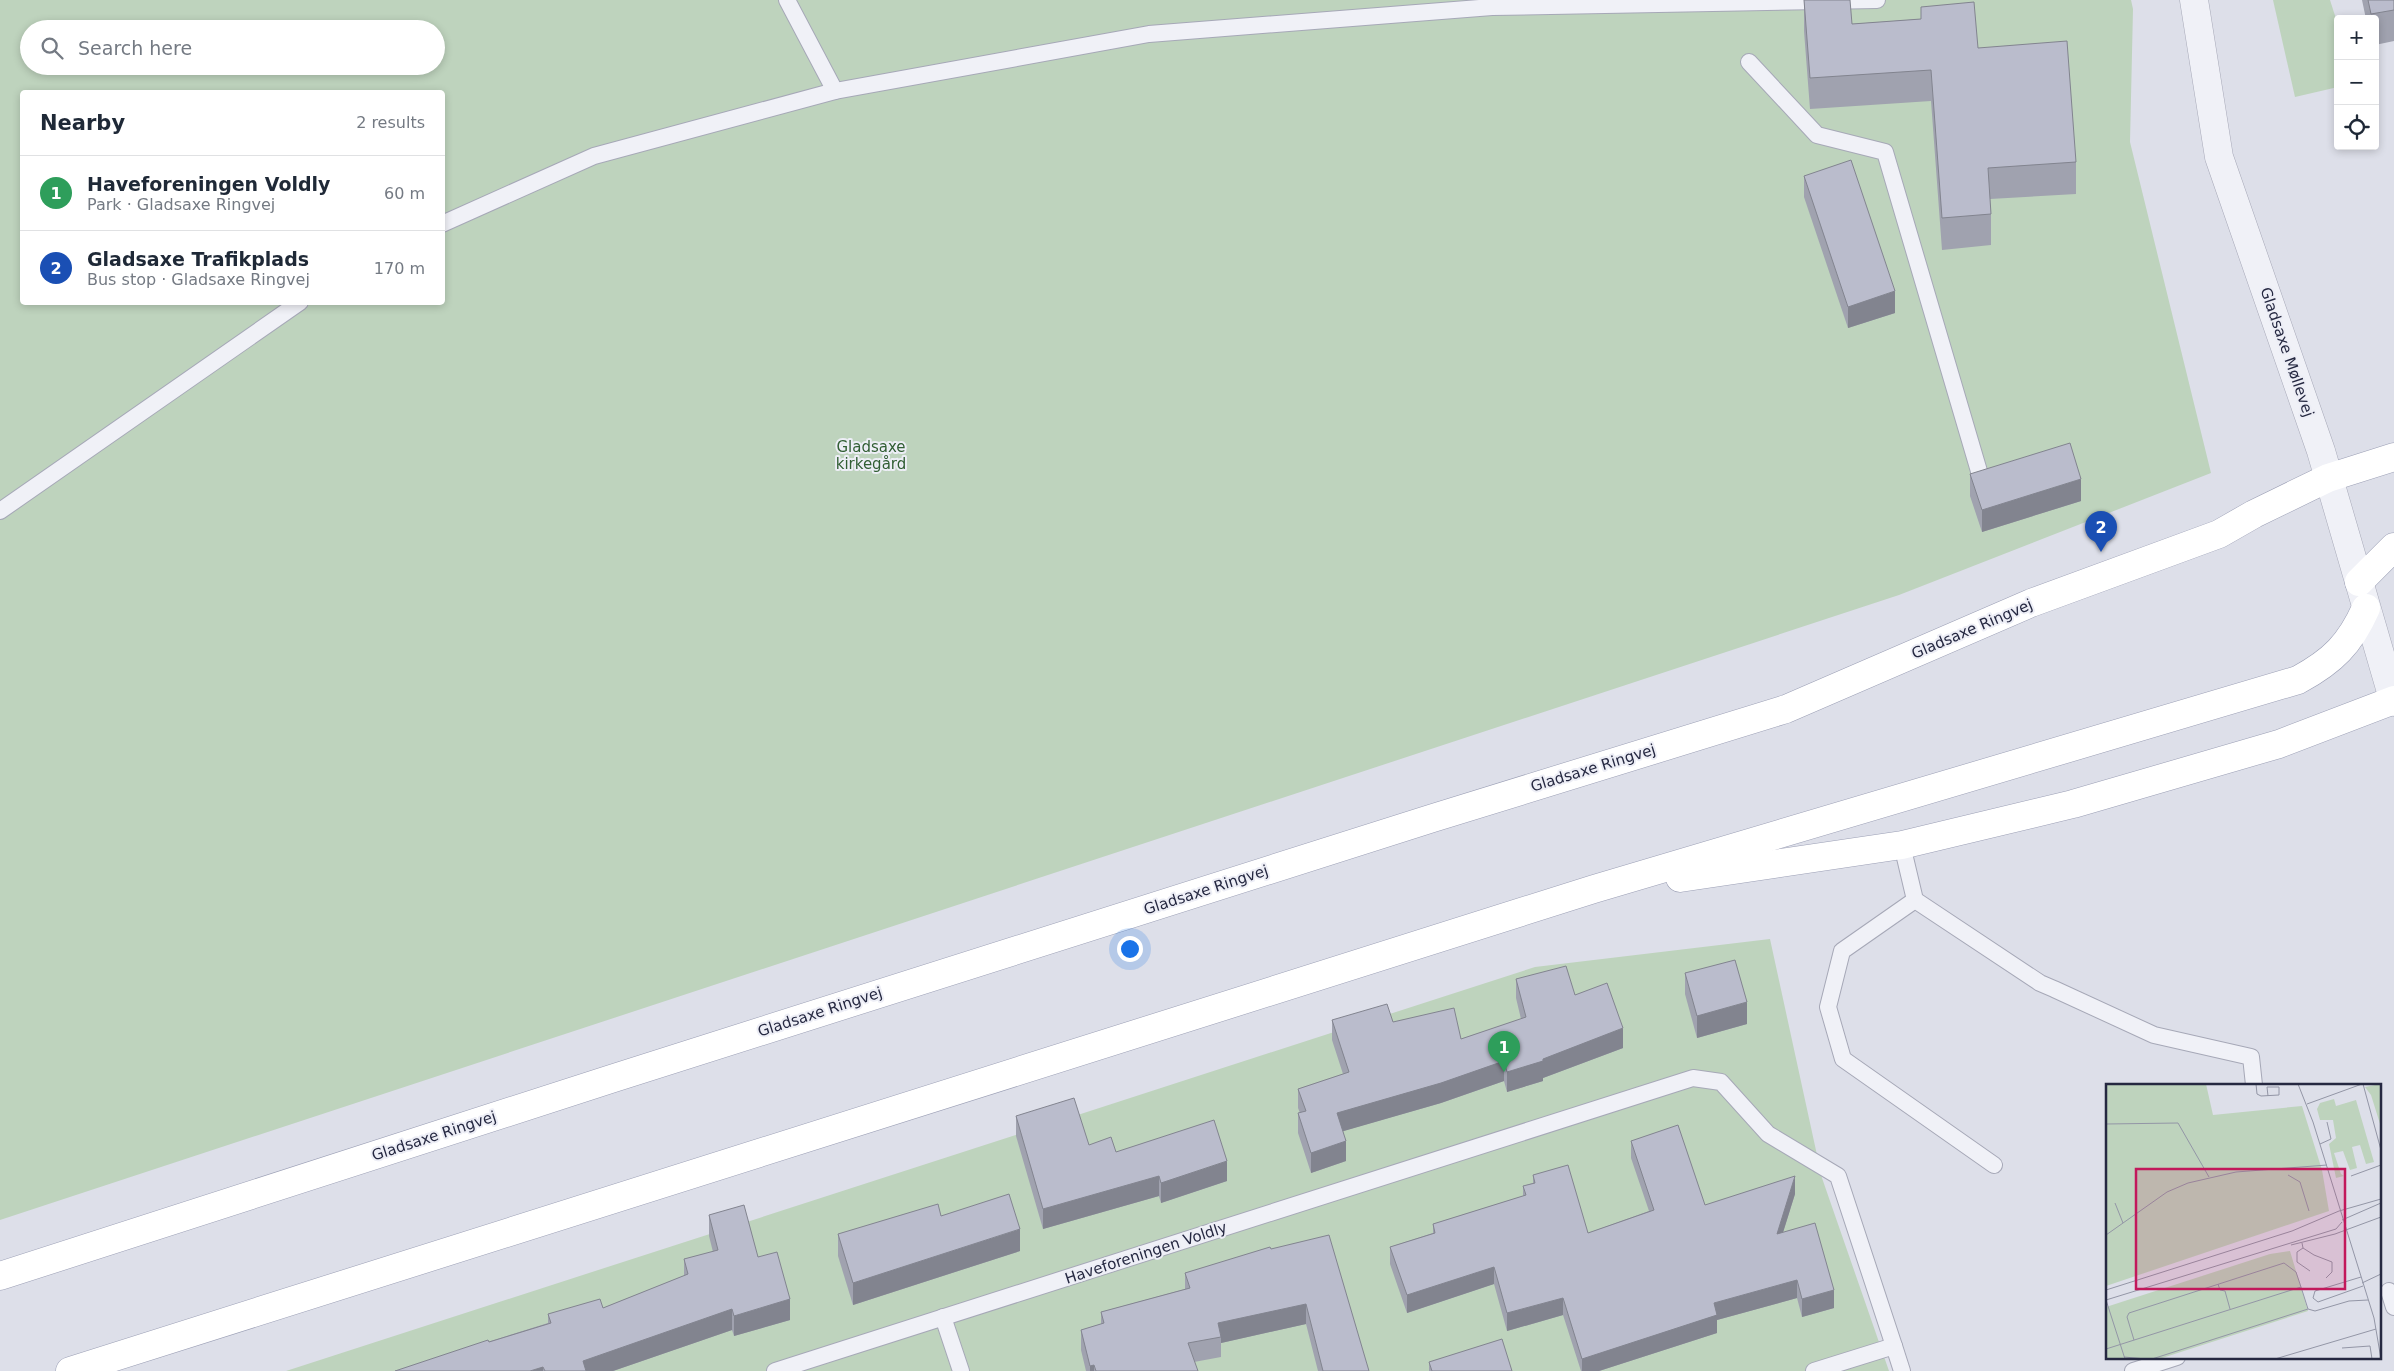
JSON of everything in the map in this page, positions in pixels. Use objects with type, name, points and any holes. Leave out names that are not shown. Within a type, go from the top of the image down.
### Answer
[{"type":"main road","name":"Gladsaxe Ringvej","points":[[0,1276],[614,1078],[1433,818],[1786,709],[2031,603],[2219,534],[2254,514],[2328,478],[2394,457]]},
{"type":"main road","points":[[2358,582],[2394,547]]},
{"type":"main road","points":[[70,1371],[1594,889],[2298,680],[2320,668],[2340,652],[2355,632],[2366,608]]},
{"type":"main road","points":[[1594,889],[1783,864],[1902,845],[2073,804],[2228,759],[2312,733],[2394,701]]},
{"type":"street","name":"Gladsaxe Møllevej","points":[[2194,0],[2219,157],[2321,451],[2394,701]]},
{"type":"lane","points":[[787,0],[835,90]]},
{"type":"lane","points":[[445,223],[594,156],[835,90],[1158,34],[1492,7],[1877,0]]},
{"type":"lane","points":[[1749,62],[1817,135],[1886,152],[1981,478]]},
{"type":"lane","points":[[0,511],[296,305]]},
{"type":"lane","points":[[1902,845],[1915,900],[2040,983],[2154,1035],[2251,1057],[2254,1084]]},
{"type":"lane","points":[[1915,900],[1842,951],[1828,1007],[1843,1059],[1994,1165]]},
{"type":"lane","name":"Haveforeningen Voldly","points":[[775,1371],[1693,1078],[1721,1082],[1768,1134],[1838,1176],[1902,1371]]},
{"type":"lane","points":[[943,1317],[960,1371]]},
{"type":"lane","points":[[1814,1371],[1894,1346]]},
{"type":"lane","points":[[2133,1371],[2175,1358]]},
{"type":"green space","name":"Gladsaxe kirkegård","points":[[0,0],[2131,0],[2133,9],[2130,142],[2211,473],[1899,595],[0,1220]]},
{"type":"green space","points":[[2273,0],[2330,0],[2335,15],[2334,88],[2295,97]]},
{"type":"green space","points":[[1770,939],[1822,1178],[1889,1371],[286,1371],[1535,967]]},
{"type":"building","points":[[1804,0],[1850,0],[1852,24],[1921,19],[1921,7],[1974,2],[1978,48],[2067,41],[2076,162],[1988,168],[1991,214],[1942,218],[1931,70],[1810,78]]},
{"type":"building","points":[[2368,0],[2394,0],[2394,10],[2371,14]]},
{"type":"building","points":[[1851,160],[1895,291],[1848,307],[1804,176]]},
{"type":"building","points":[[2070,443],[2081,479],[1982,510],[1970,474]]},
{"type":"building","points":[[1735,960],[1747,1002],[1697,1016],[1685,973]]},
{"type":"building","points":[[1566,966],[1575,995],[1607,983],[1623,1028],[1543,1059],[1543,1061],[1507,1072],[1504,1061],[1441,1083],[1337,1113],[1346,1141],[1311,1153],[1298,1113],[1306,1111],[1298,1089],[1349,1072],[1332,1020],[1387,1004],[1393,1022],[1454,1008],[1461,1039],[1526,1017],[1516,979]]},
{"type":"building","points":[[1074,1098],[1089,1145],[1111,1137],[1116,1152],[1214,1120],[1227,1161],[1161,1183],[1159,1176],[1043,1209],[1016,1116]]},
{"type":"building","points":[[1678,1125],[1705,1205],[1795,1176],[1777,1234],[1815,1223],[1834,1290],[1802,1299],[1797,1280],[1714,1303],[1717,1315],[1582,1359],[1563,1298],[1507,1313],[1494,1267],[1407,1295],[1390,1247],[1435,1233],[1433,1224],[1526,1195],[1523,1186],[1535,1183],[1533,1175],[1568,1165],[1588,1233],[1654,1210],[1631,1141]]},
{"type":"building","points":[[1009,1194],[1020,1229],[853,1283],[838,1234],[938,1204],[941,1216]]},
{"type":"building","points":[[744,1205],[758,1257],[777,1252],[790,1299],[734,1316],[732,1309],[583,1361],[586,1371],[545,1371],[543,1367],[530,1371],[395,1371],[488,1340],[489,1342],[551,1323],[548,1314],[600,1299],[603,1308],[688,1274],[684,1259],[718,1250],[709,1215]]},
{"type":"building","points":[[1329,1235],[1369,1371],[1323,1371],[1306,1304],[1218,1323],[1221,1337],[1188,1343],[1198,1371],[1096,1371],[1094,1365],[1090,1366],[1081,1330],[1104,1323],[1101,1312],[1190,1288],[1185,1273],[1270,1247],[1271,1249]]},
{"type":"building","points":[[1502,1339],[1512,1371],[1432,1371],[1429,1362]]},
{"type":"place","name":"Gladsaxe Trafikplads","points":[[2101,552]]},
{"type":"place","name":"Haveforeningen Voldly","points":[[1504,1072]]}]
